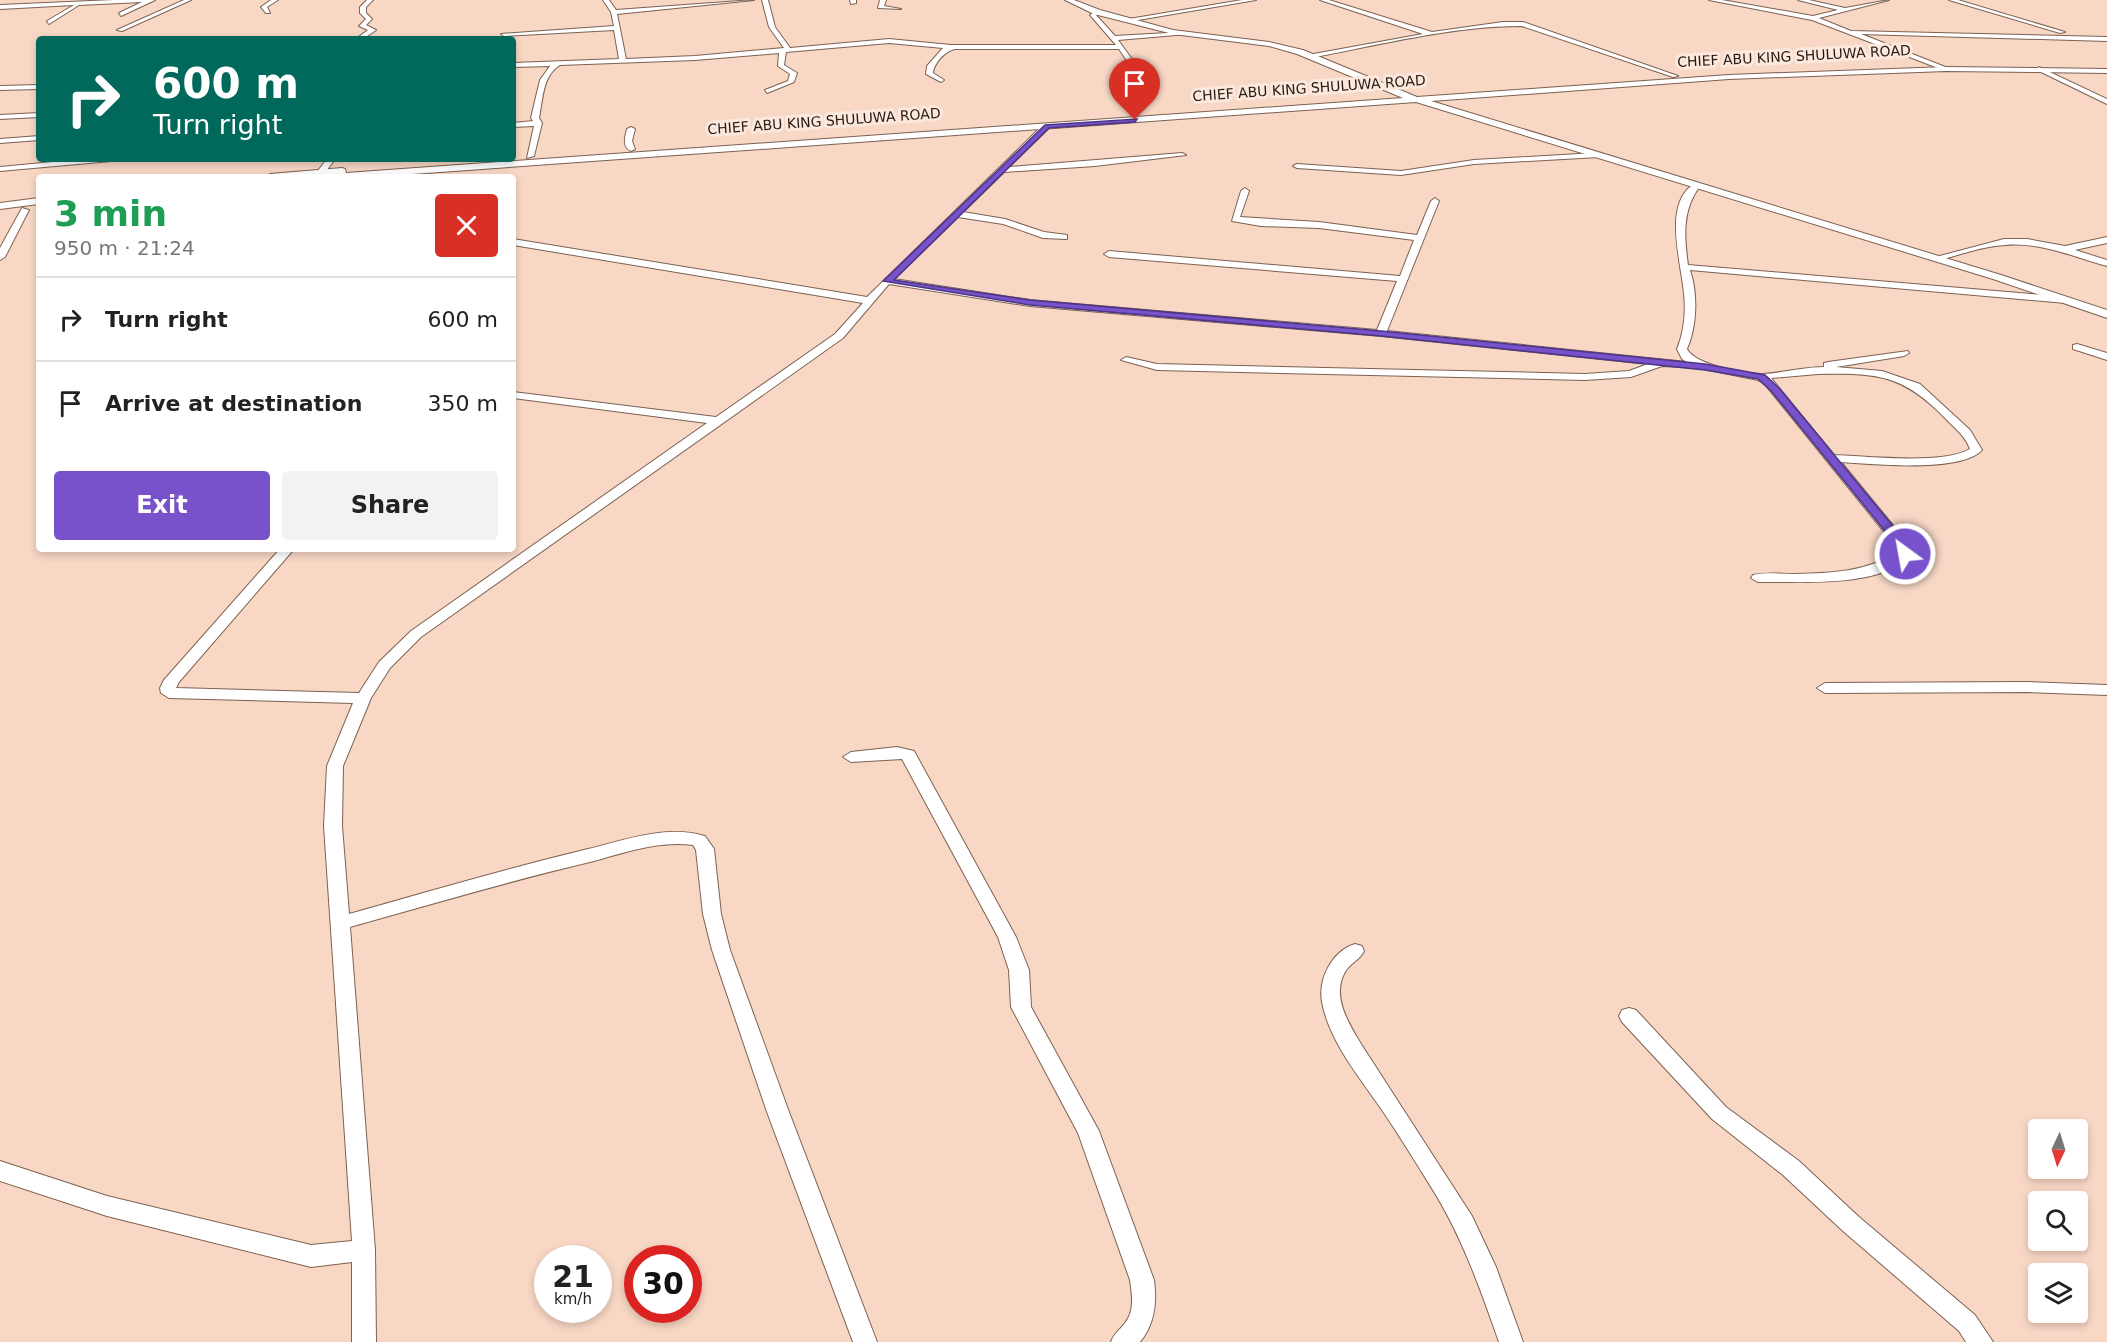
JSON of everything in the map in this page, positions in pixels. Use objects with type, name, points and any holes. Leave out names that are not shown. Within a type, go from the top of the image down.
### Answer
[{"type":"street","points":[[0,7],[151,0]]},
{"type":"street","points":[[122,14],[151,0]]},
{"type":"street","points":[[120,30],[134,22],[170,11],[188,0]]},
{"type":"street","points":[[268,12],[264,7],[275,0]]},
{"type":"street","points":[[364,36],[374,30],[362,26],[369,19],[363,13],[363,7],[370,0]]},
{"type":"street","points":[[606,0],[614,12],[623,61]]},
{"type":"street","points":[[614,12],[751,0]]},
{"type":"street","points":[[765,0],[767,18],[785,50],[781,66],[794,73],[791,82],[767,91]]},
{"type":"street","points":[[883,0],[880,7],[898,9]]},
{"type":"street","points":[[1068,0],[1097,12],[1157,28],[1269,45],[1310,56],[1406,96],[1937,258],[2107,314]]},
{"type":"street","points":[[1126,20],[1224,2],[1253,0]]},
{"type":"street","points":[[1323,0],[1432,34]]},
{"type":"street","points":[[1712,0],[1813,18],[1943,67]]},
{"type":"street","points":[[1801,0],[1845,10]]},
{"type":"street","points":[[1813,18],[1886,0]]},
{"type":"street","points":[[1952,0],[2080,38],[2107,49]]},
{"type":"street","points":[[92,10],[112,2]]},
{"type":"street","points":[[49,22],[81,3]]},
{"type":"street","points":[[1097,12],[1093,15],[1114,38],[1131,63],[1152,84],[1153,88],[1150,92]]},
{"type":"street","points":[[1310,56],[1432,34],[1503,24],[1523,24],[1675,76]]},
{"type":"street","points":[[504,34],[617,28]]},
{"type":"street","points":[[1139,36],[1157,28]]},
{"type":"street","points":[[1852,32],[2107,39]]},
{"type":"street","points":[[1114,38],[1185,34]]},
{"type":"street","points":[[516,65],[695,58],[889,41],[945,48],[1122,49]]},
{"type":"street","points":[[941,80],[929,75],[930,66],[945,48]]},
{"type":"street","points":[[530,156],[538,123],[535,118],[540,94],[549,69],[557,64]]},
{"type":"street","points":[[516,161],[832,138],[1047,126],[1738,76],[1943,67],[2107,70]]},
{"type":"street","name":"CHIEF ABU KING SHULUWA ROAD","points":[[516,158],[832,138],[1675,76],[1943,67],[2107,70]]},
{"type":"street","points":[[2039,69],[2107,102]]},
{"type":"street","points":[[0,88],[36,87]]},
{"type":"street","points":[[0,117],[36,115]]},
{"type":"street","points":[[516,125],[538,123]]},
{"type":"street","points":[[364,1342],[364,1250],[333,826],[335,766],[363,698],[384,665],[416,634],[839,336],[887,281],[1047,126]]},
{"type":"street","points":[[631,129],[628,141],[631,149]]},
{"type":"street","points":[[0,141],[36,138]]},
{"type":"street","points":[[1003,170],[1182,155]]},
{"type":"street","points":[[1297,166],[1401,173],[1474,162],[1596,155]]},
{"type":"street","points":[[0,169],[78,162]]},
{"type":"street","points":[[336,174],[462,162]]},
{"type":"street","points":[[339,174],[503,162]]},
{"type":"street","points":[[1126,360],[1157,367],[1221,369],[1585,377],[1631,374],[1664,362],[1682,352],[1690,313],[1689,281],[1684,267],[1681,223],[1684,201],[1688,193],[1696,186]]},
{"type":"street","points":[[1245,191],[1234,217],[1241,221],[1320,225],[1420,238]]},
{"type":"street","points":[[0,206],[36,201]]},
{"type":"street","points":[[1381,333],[1435,201]]},
{"type":"street","points":[[0,213],[36,208]]},
{"type":"street","points":[[0,257],[25,210]]},
{"type":"street","points":[[957,214],[1005,222],[1043,235],[1064,237]]},
{"type":"street","points":[[2064,249],[2107,240]]},
{"type":"street","points":[[516,242],[871,301]]},
{"type":"street","points":[[1937,258],[2004,242],[2037,243],[2107,263]]},
{"type":"street","points":[[1109,255],[1403,279]]},
{"type":"street","points":[[1684,267],[2066,300]]},
{"type":"street","points":[[887,281],[1030,303],[1381,333],[1664,362],[1761,377],[1904,353]]},
{"type":"street","points":[[2077,347],[2107,357]]},
{"type":"street","points":[[1682,352],[1689,360],[1705,367]]},
{"type":"street","points":[[1804,370],[1862,373],[1916,386],[1969,436],[1976,450],[1973,454],[1958,458],[1922,461],[1830,458]]},
{"type":"street","points":[[1758,578],[1862,572],[1889,565],[1905,554],[1903,545],[1784,399],[1761,377]]},
{"type":"street","points":[[516,395],[716,421]]},
{"type":"street","points":[[284,552],[172,680],[168,688],[169,693],[363,698]]},
{"type":"street","points":[[1825,688],[2028,687],[2107,690]]},
{"type":"street","points":[[850,757],[897,752],[908,755],[1007,937],[1019,970],[1021,1007],[1088,1131],[1142,1280],[1145,1305],[1142,1320],[1136,1332],[1123,1342]]},
{"type":"street","points":[[341,923],[524,871],[657,839],[680,837],[699,840],[705,849],[712,914],[721,950],[778,1112],[865,1342]]},
{"type":"street","points":[[1355,951],[1342,960],[1334,971],[1330,990],[1332,1006],[1364,1065],[1464,1223],[1483,1264],[1511,1342]]},
{"type":"street","points":[[1629,1016],[1719,1113],[1791,1168],[1851,1224],[1967,1323],[1982,1342]]},
{"type":"street","points":[[0,1171],[107,1206],[311,1256],[364,1250]]},
{"type":"route","points":[[1135,120],[1047,126],[887,281],[1030,303],[1381,333],[1705,367],[1761,377],[1776,390],[1903,545],[1905,554]]}]
